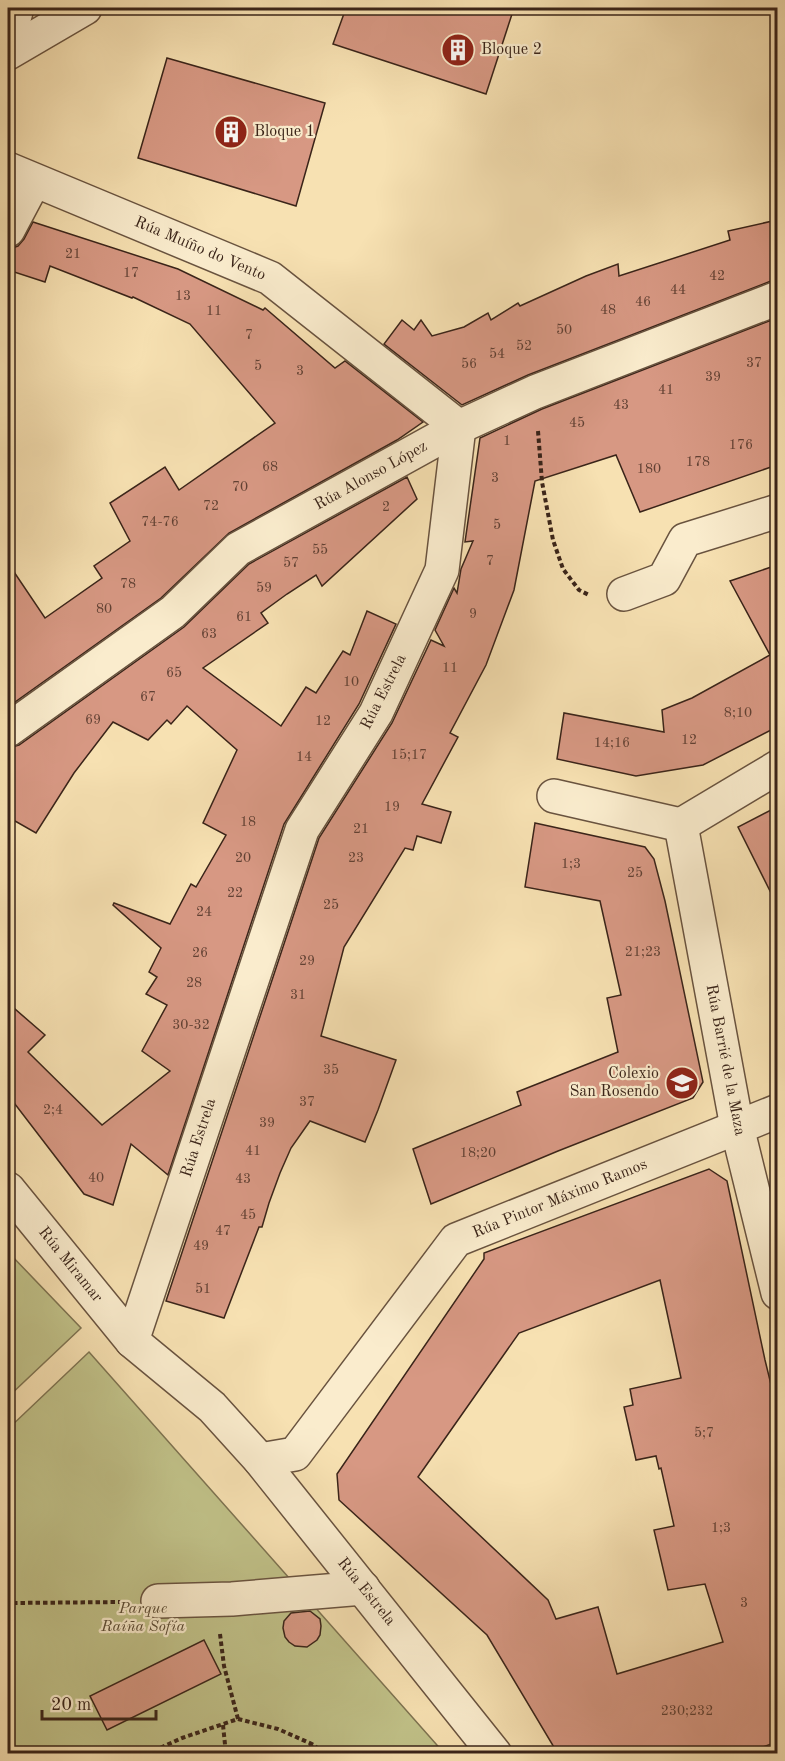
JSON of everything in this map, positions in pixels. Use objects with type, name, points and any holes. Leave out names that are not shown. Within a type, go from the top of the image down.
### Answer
[{"type":"street","points":[[8,40],[17,8]]},
{"type":"street","points":[[8,53],[85,8]]},
{"type":"street","points":[[8,230],[21,175]]},
{"type":"street","name":"Rúa Muíño do Vento","points":[[21,175],[270,278],[459,428]]},
{"type":"street","name":"Rúa Alonso López","points":[[8,730],[173,612],[238,549],[459,428],[535,392],[777,298]]},
{"type":"street","name":"Rúa Estrela","points":[[459,428],[442,570],[376,713],[302,830],[132,1341],[212,1407],[260,1460],[495,1754]]},
{"type":"street","points":[[624,594],[664,579],[685,540],[777,511]]},
{"type":"street","points":[[554,796],[681,825],[777,767]]},
{"type":"street","name":"Rúa Barrié de la Maza","points":[[681,825],[737,1127],[777,1293]]},
{"type":"street","name":"Rúa Pintor Máximo Ramos","points":[[260,1460],[295,1454],[456,1240],[777,1111]]},
{"type":"street","name":"Rúa Miramar","points":[[8,1190],[132,1341]]},
{"type":"street","points":[[158,1601],[232,1599],[363,1588]]},
{"type":"path","points":[[535,392],[542,483],[553,540],[563,568],[579,590],[586,594],[602,600],[624,594]]},
{"type":"path","points":[[232,1599],[220,1630],[224,1666],[237,1719]]},
{"type":"path","points":[[8,1610],[14,1604],[158,1601]]},
{"type":"path","points":[[147,1754],[182,1738],[237,1719],[278,1729],[312,1744],[326,1754]]},
{"type":"path","points":[[223,1725],[226,1754]]},
{"type":"path","points":[[306,1754],[312,1744]]},
{"type":"green space","points":[[10,1254],[81,1328],[8,1397],[8,1256]]},
{"type":"green space","name":"Parque Raíña Sofía","points":[[89,1352],[444,1753],[8,1754],[8,1429]]},
{"type":"building","name":"Bloque 2","points":[[346,8],[514,8],[486,94],[333,44]]},
{"type":"building","name":"Bloque 1","points":[[167,58],[325,103],[296,206],[138,158]]},
{"type":"building","points":[[777,220],[777,280],[528,375],[462,405],[384,344],[402,320],[414,330],[421,320],[432,336],[464,327],[488,313],[491,320],[518,303],[520,306],[618,264],[619,276],[730,240],[728,231]]},
{"type":"building","points":[[33,222],[178,269],[263,310],[265,308],[335,368],[345,361],[423,422],[397,440],[229,533],[161,598],[8,707],[8,563],[45,618],[102,578],[94,566],[130,541],[110,503],[165,467],[179,490],[275,423],[190,324],[133,297],[50,266],[45,282],[8,270],[8,258],[12,248],[18,246],[24,239]]},
{"type":"building","points":[[777,318],[777,465],[640,512],[616,455],[535,481],[514,590],[486,665],[450,733],[458,737],[422,804],[451,812],[441,843],[417,836],[413,850],[405,848],[344,947],[321,1036],[396,1060],[365,1142],[310,1121],[291,1148],[280,1173],[262,1227],[259,1227],[224,1318],[166,1301],[319,838],[392,723],[431,640],[444,646],[435,630],[454,588],[457,593],[461,569],[473,541],[465,542],[480,438],[542,409]]},
{"type":"building","points":[[407,477],[417,499],[322,586],[316,575],[287,594],[261,613],[268,623],[203,668],[281,726],[306,687],[316,693],[343,651],[350,655],[367,611],[396,624],[359,704],[284,824],[168,1175],[131,1144],[113,1205],[84,1194],[8,1095],[8,1003],[45,1035],[28,1052],[102,1125],[170,1071],[142,1051],[167,1005],[146,994],[157,977],[149,972],[161,948],[113,905],[114,903],[170,924],[191,884],[196,887],[226,835],[203,823],[237,750],[187,706],[171,724],[167,720],[148,740],[113,722],[74,773],[36,833],[8,817],[8,748],[19,745],[184,627],[249,564]]},
{"type":"building","points":[[777,565],[777,727],[703,765],[636,776],[557,759],[564,713],[664,732],[662,710],[692,698],[770,655],[730,581]]},
{"type":"building","points":[[777,807],[777,905],[738,827]]},
{"type":"building","points":[[535,823],[645,847],[654,859],[703,1082],[693,1098],[431,1204],[413,1149],[521,1105],[517,1092],[618,1052],[607,998],[621,995],[600,901],[525,887]]},
{"type":"building","points":[[709,1169],[727,1181],[777,1409],[777,1742],[743,1754],[558,1754],[487,1635],[339,1500],[337,1474],[484,1259],[484,1253]],"holes":[[[660,1280],[681,1378],[630,1389],[633,1405],[624,1407],[636,1460],[656,1456],[659,1469],[661,1468],[674,1526],[654,1530],[668,1590],[705,1584],[723,1642],[617,1674],[598,1607],[556,1619],[548,1600],[418,1477],[519,1333]]]},
{"type":"building","points":[[310,1611],[320,1619],[320,1635],[307,1647],[295,1646],[285,1637],[284,1621],[291,1613]]},
{"type":"building","points":[[204,1640],[221,1674],[107,1730],[90,1696]]},
{"type":"place","name":"Bloque 2","points":[[458,50]]},
{"type":"place","name":"Bloque 1","points":[[231,132]]},
{"type":"place","name":"Colexio San Rosendo","points":[[682,1083]]}]
